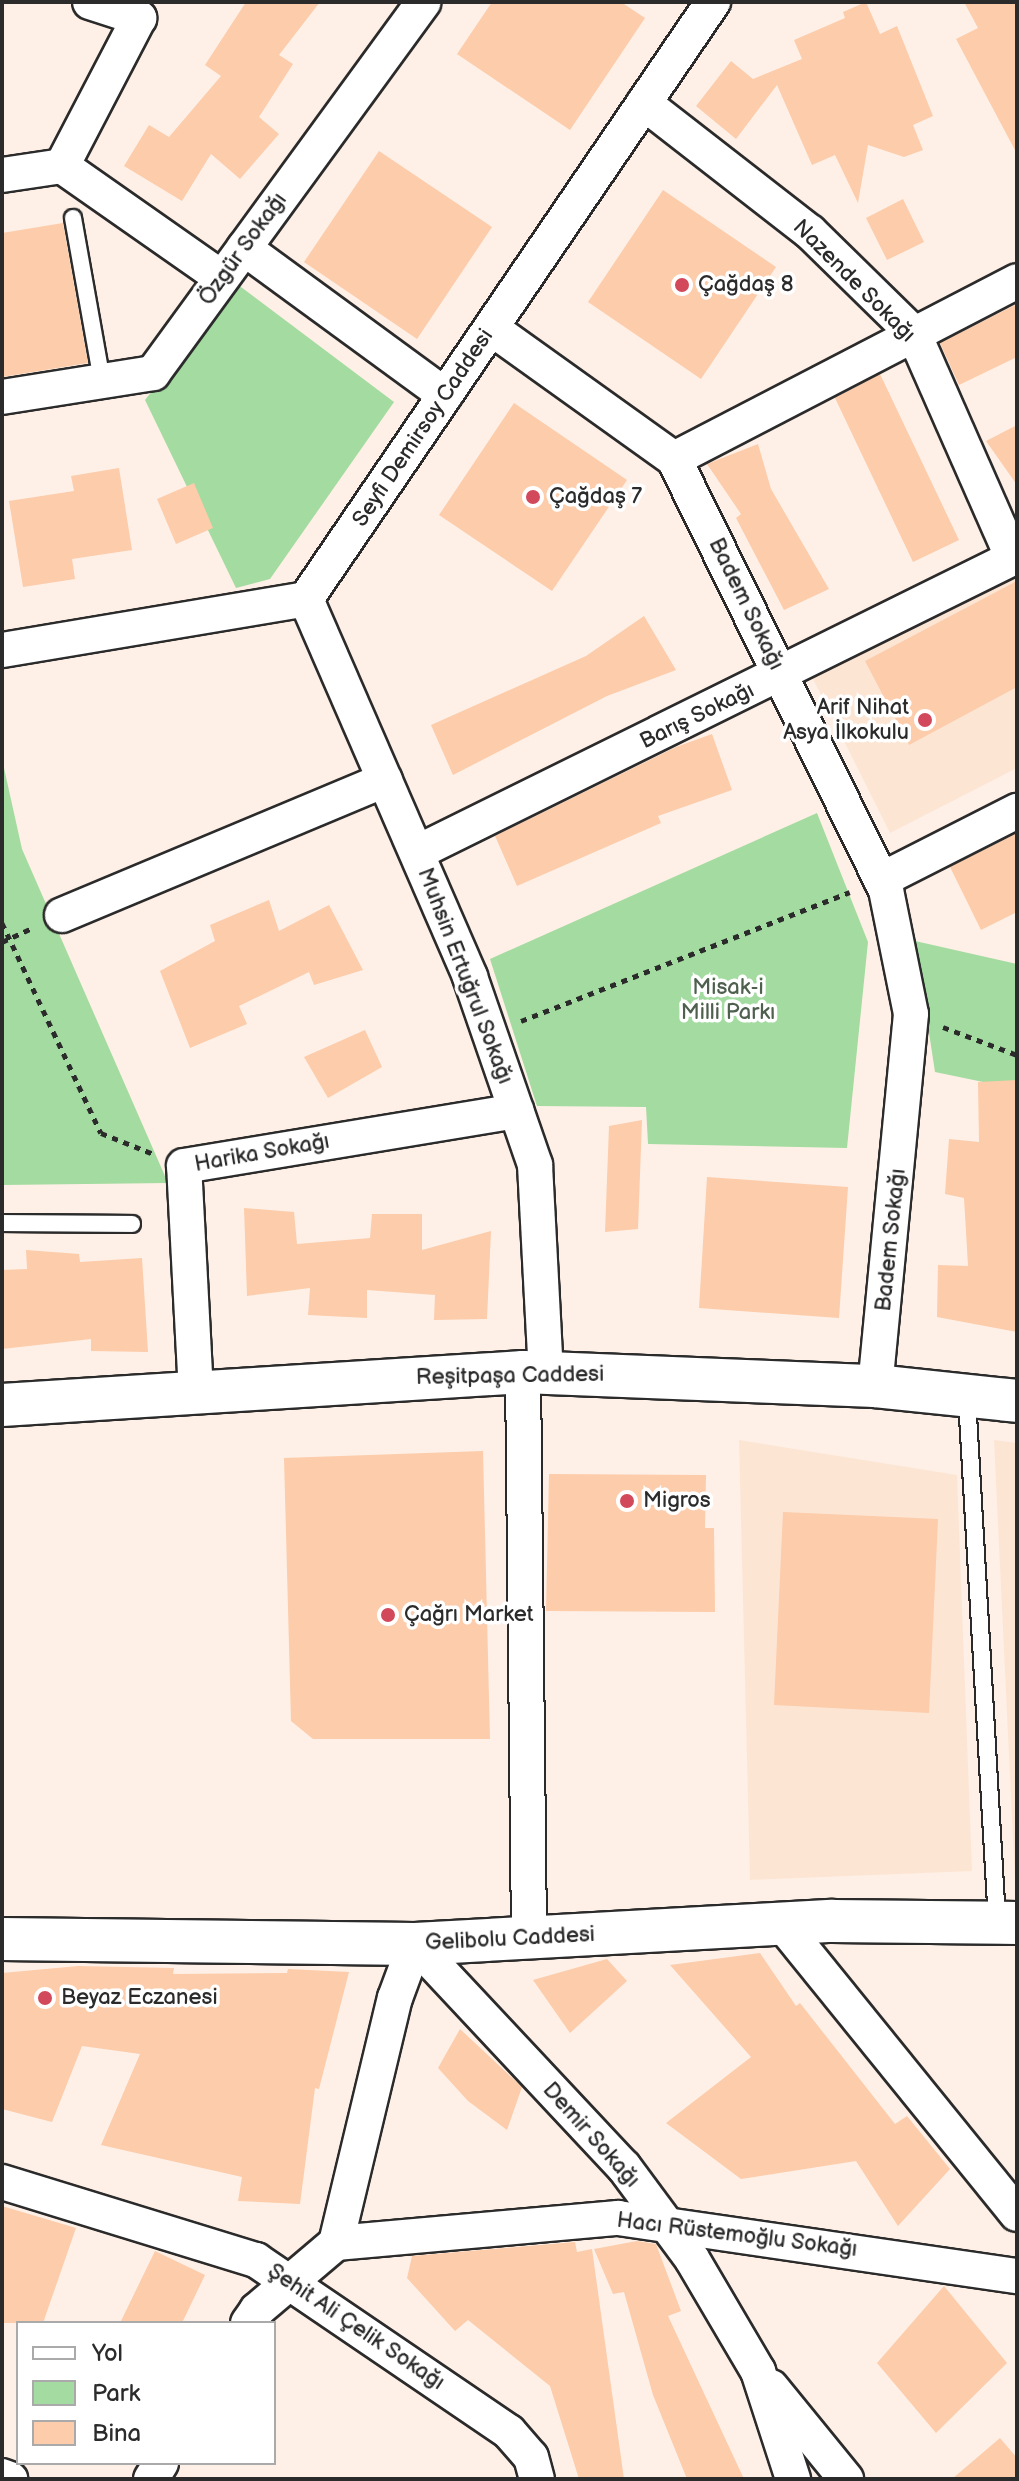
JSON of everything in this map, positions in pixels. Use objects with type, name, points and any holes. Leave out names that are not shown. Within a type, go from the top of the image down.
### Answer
[{"type":"street","points":[[62,166],[139,18],[90,2]]},
{"type":"street","name":"Özgür Sokağı","points":[[2,397],[153,373],[424,2]]},
{"type":"street","name":"Seyfi Demirsoy Caddesi","points":[[306,599],[713,2]]},
{"type":"street","name":"Nazende Sokağı","points":[[644,103],[810,232],[914,334],[1015,557]]},
{"type":"street","points":[[2,175],[62,166],[222,278]]},
{"type":"street","points":[[244,248],[445,395]]},
{"type":"street","points":[[674,459],[1017,281]]},
{"type":"street","name":"Badem Sokağı","points":[[491,328],[674,459],[881,880],[911,1014],[875,1386]]},
{"type":"street","name":"Barış Sokağı","points":[[418,852],[1015,557]]},
{"type":"street","points":[[2,650],[306,599]]},
{"type":"street","name":"Muhsin Ertuğrul Sokağı","points":[[306,599],[418,852],[490,1033],[535,1165],[529,1938]]},
{"type":"street","points":[[62,915],[385,780]]},
{"type":"street","points":[[881,880],[1017,811]]},
{"type":"street","name":"Harika Sokağı","points":[[196,1393],[184,1166],[516,1111]]},
{"type":"street","name":"Reşitpaşa Caddesi","points":[[2,1405],[535,1372],[875,1386],[1017,1401]]},
{"type":"street","name":"Gelibolu Caddesi","points":[[2,1939],[415,1944],[782,1924],[1007,1923]]},
{"type":"street","points":[[782,1924],[1017,2214]]},
{"type":"street","points":[[249,2321],[257,2310],[295,2283],[336,2243],[387,2027],[415,1944]]},
{"type":"street","name":"Demir Sokağı","points":[[415,1944],[624,2167],[664,2221],[758,2371],[793,2479]]},
{"type":"street","name":"Şehit Ali Çelik Sokağı","points":[[2,2182],[256,2260],[295,2283],[509,2432],[531,2457],[537,2479]]},
{"type":"street","name":"Hacı Rüstemoğlu Sokağı","points":[[336,2243],[618,2218],[664,2221],[1017,2276]]},
{"type":"street","points":[[758,2371],[846,2479]]},
{"type":"street","points":[[2,2476],[10,2479]]},
{"type":"lane","points":[[73,218],[102,381]]},
{"type":"lane","points":[[2,1223],[132,1224]]},
{"type":"lane","points":[[967,1395],[1007,1923]]},
{"type":"path","points":[[490,1033],[881,880]]},
{"type":"path","points":[[2,923],[101,1133],[184,1166]]},
{"type":"path","points":[[911,1014],[1017,1055]]},
{"type":"shaded area","name":"Arif Nihat Asya İlkokulu","points":[[1017,566],[1017,768],[890,833],[809,671]]},
{"type":"shaded area","points":[[739,1440],[957,1475],[972,1871],[750,1880]]},
{"type":"shaded area","points":[[994,1440],[1017,1443],[1017,1882],[1015,1882]]},
{"type":"green space","points":[[237,284],[394,402],[270,579],[236,588],[145,400]]},
{"type":"green space","points":[[2,759],[22,849],[168,1183],[2,1185]]},
{"type":"green space","name":"Misak-i Milli Parkı","points":[[817,813],[868,942],[847,1148],[648,1144],[646,1107],[537,1106],[490,959]]},
{"type":"green space","points":[[915,941],[1017,964],[1017,1089],[935,1072]]},
{"type":"building","points":[[246,2],[320,2],[279,55],[293,64],[259,117],[279,134],[240,179],[211,154],[182,201],[124,166],[149,125],[169,137],[221,76],[205,65]]},
{"type":"building","points":[[492,2],[621,2],[645,18],[570,130],[457,54]]},
{"type":"building","points":[[866,2],[880,34],[897,26],[933,116],[913,125],[923,150],[904,157],[868,145],[858,203],[835,155],[812,165],[777,85],[736,139],[696,106],[731,61],[753,79],[802,59],[794,40],[845,18],[843,12]]},
{"type":"building","points":[[964,2],[1017,2],[1017,154],[956,39],[978,28]]},
{"type":"building","points":[[379,151],[492,227],[417,339],[304,262]]},
{"type":"building","name":"Çağdaş 8","points":[[663,190],[776,267],[701,379],[588,302]]},
{"type":"building","points":[[903,199],[924,242],[887,260],[866,218]]},
{"type":"building","points":[[63,223],[88,363],[2,377],[2,233]]},
{"type":"building","points":[[1017,304],[1017,357],[959,385],[940,343]]},
{"type":"building","points":[[880,374],[959,540],[913,562],[835,398]]},
{"type":"building","name":"Çağdaş 7","points":[[514,403],[627,480],[552,591],[439,515]]},
{"type":"building","points":[[1017,425],[1017,485],[986,441]]},
{"type":"building","points":[[758,444],[771,489],[829,589],[784,610],[736,518],[741,514],[707,464]]},
{"type":"building","points":[[119,468],[132,550],[72,559],[75,579],[23,587],[9,501],[74,491],[71,476]]},
{"type":"building","points":[[194,483],[213,528],[176,544],[157,499]]},
{"type":"building","points":[[1017,581],[1017,687],[909,745],[865,661]]},
{"type":"building","points":[[644,616],[676,670],[607,696],[453,775],[431,725],[586,656]]},
{"type":"building","points":[[712,734],[732,790],[658,816],[661,823],[517,886],[495,836],[676,747]]},
{"type":"building","points":[[1017,833],[1017,912],[981,930],[950,867]]},
{"type":"building","points":[[269,900],[279,931],[329,905],[363,970],[314,985],[309,972],[239,1006],[247,1024],[190,1048],[160,971],[215,941],[210,925]]},
{"type":"building","points":[[365,1030],[382,1067],[328,1098],[304,1057]]},
{"type":"building","points":[[1017,1080],[1017,1332],[937,1317],[938,1265],[968,1266],[964,1198],[945,1194],[949,1139],[979,1142],[978,1082]]},
{"type":"building","points":[[642,1120],[638,1229],[605,1232],[609,1126]]},
{"type":"building","points":[[707,1177],[848,1187],[839,1318],[699,1308]]},
{"type":"building","points":[[244,1208],[294,1212],[297,1244],[370,1238],[372,1214],[422,1214],[422,1250],[491,1231],[487,1319],[434,1320],[435,1295],[367,1290],[367,1318],[308,1315],[310,1288],[247,1296]]},
{"type":"building","points":[[26,1250],[79,1254],[80,1262],[142,1258],[148,1352],[91,1351],[91,1339],[2,1349],[2,1270],[27,1269]]},
{"type":"building","name":"Çağrı Market","points":[[483,1451],[490,1739],[313,1739],[291,1721],[284,1458]]},
{"type":"building","points":[[549,1474],[706,1475],[705,1528],[714,1528],[715,1612],[546,1611]]},
{"type":"building","points":[[783,1512],[938,1519],[929,1713],[774,1705]]},
{"type":"building","points":[[760,1953],[796,2006],[800,2003],[895,2124],[907,2116],[950,2169],[898,2226],[856,2161],[741,2179],[666,2123],[751,2057],[670,1965]]},
{"type":"building","points":[[607,1959],[627,1981],[570,2033],[533,1980]]},
{"type":"building","points":[[78,1966],[174,1968],[173,1974],[287,1973],[288,1969],[349,1972],[319,2089],[315,2088],[300,2204],[238,2201],[242,2177],[101,2145],[140,2054],[82,2046],[52,2122],[2,2109],[2,1973]]},
{"type":"building","points":[[460,2029],[522,2087],[507,2130],[468,2101],[438,2068]]},
{"type":"building","points":[[2,2206],[76,2228],[44,2321],[2,2323]]},
{"type":"building","points":[[637,2241],[656,2244],[681,2311],[668,2316],[744,2479],[687,2479],[653,2395],[624,2292],[613,2294],[594,2249]]},
{"type":"building","points":[[575,2242],[577,2252],[592,2249],[624,2479],[579,2479],[550,2386],[468,2320],[455,2331],[407,2278],[412,2256]]},
{"type":"building","points":[[155,2251],[205,2275],[183,2321],[121,2321]]},
{"type":"building","points":[[944,2286],[1007,2363],[936,2433],[877,2363]]},
{"type":"building","points":[[1000,2438],[1017,2458],[1017,2479],[952,2479]]},
{"type":"place","name":"Çağdaş 8","points":[[682,285]]},
{"type":"place","name":"Çağdaş 7","points":[[533,497]]},
{"type":"place","name":"Arif Nihat Asya İlkokulu","points":[[925,720]]},
{"type":"place","name":"Migros","points":[[627,1501]]},
{"type":"place","name":"Çağrı Market","points":[[388,1615]]},
{"type":"place","name":"Beyaz Eczanesi","points":[[45,1998]]}]
